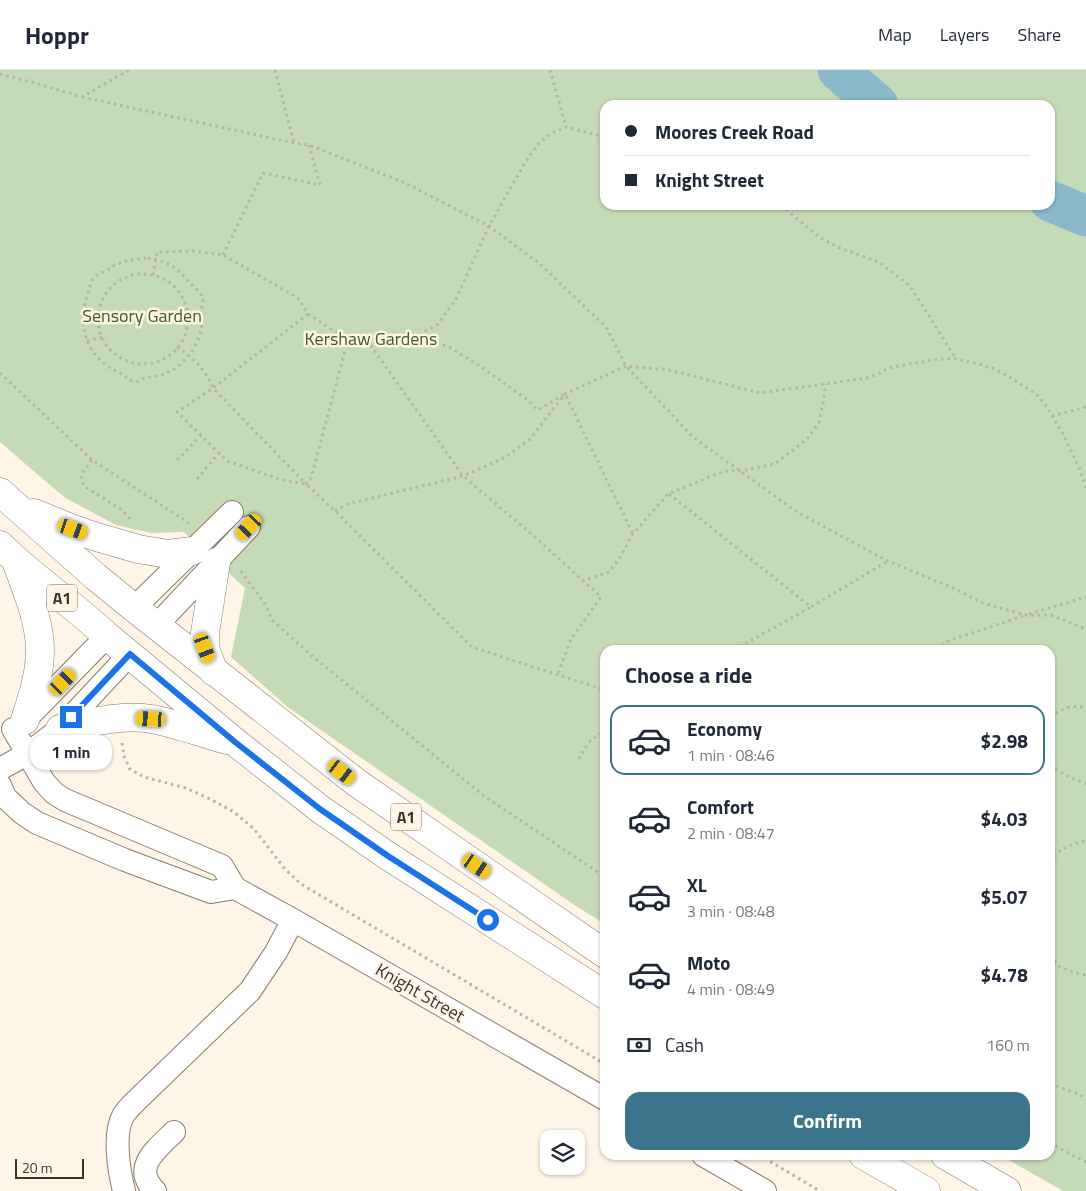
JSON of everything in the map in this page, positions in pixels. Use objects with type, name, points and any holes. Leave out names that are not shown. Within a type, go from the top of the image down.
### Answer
[{"type":"highway","points":[[8,499],[73,529],[100,538],[138,549],[215,560],[205,633],[205,648],[214,672]]},
{"type":"highway","name":"A1","points":[[8,499],[104,584],[357,783],[600,951]]},
{"type":"highway","points":[[8,553],[32,608],[39,636],[40,653],[34,692],[12,728]]},
{"type":"highway","name":"A1","points":[[8,553],[235,742],[320,809],[388,856],[600,992]]},
{"type":"highway","points":[[107,636],[134,608]]},
{"type":"highway","points":[[130,654],[156,626]]},
{"type":"highway","points":[[60,729],[125,718],[151,719],[235,742]]},
{"type":"highway","points":[[872,1160],[926,1191]]},
{"type":"highway","points":[[954,1160],[1007,1191]]},
{"type":"street","points":[[134,608],[215,560],[232,512]]},
{"type":"street","points":[[156,626],[215,560],[249,527]]},
{"type":"street","points":[[0,785],[6,797],[22,813],[37,823],[61,834],[211,892],[235,888],[222,866],[65,800],[54,793],[44,782],[12,728],[107,636]]},
{"type":"street","points":[[0,770],[27,754],[60,729],[130,654]]},
{"type":"street","name":"Knight Street","points":[[235,888],[600,1096]]},
{"type":"street","points":[[124,1191],[119,1173],[118,1144],[122,1118],[139,1098],[250,991],[276,952],[293,920]]},
{"type":"street","points":[[155,1191],[147,1180],[146,1164],[154,1152],[174,1132]]},
{"type":"street","points":[[711,1160],[759,1190]]},
{"type":"path","points":[[82,97],[129,70]]},
{"type":"path","points":[[275,70],[294,143]]},
{"type":"path","points":[[550,70],[566,127]]},
{"type":"path","points":[[0,74],[82,97],[309,145],[403,182],[490,226],[540,264],[606,327],[626,366],[693,437],[797,512],[888,561],[953,588],[983,603],[1025,615],[1051,615],[1086,628]]},
{"type":"path","points":[[417,336],[438,324],[456,299],[490,226],[526,161],[539,142],[552,133],[566,127],[600,136]]},
{"type":"path","points":[[224,255],[263,173],[320,185],[309,145]]},
{"type":"path","points":[[787,210],[819,237],[840,248],[879,262],[910,286],[956,359]]},
{"type":"path","points":[[153,275],[157,252],[193,251],[224,255],[298,298],[308,314],[348,340],[369,343],[381,338],[417,336],[449,347],[477,364],[525,398],[538,410],[565,394],[626,366],[669,370],[760,393],[867,378],[880,374],[888,368],[938,359],[956,359],[976,363],[1008,376],[1036,394],[1044,402],[1080,470],[1086,488]]},
{"type":"path","points":[[148,258],[170,265],[180,271],[202,296],[200,335],[189,355],[174,369],[164,374],[134,382],[106,365],[98,358],[87,341],[83,310],[90,284],[93,278],[124,261],[148,258]]},
{"type":"path","points":[[141,274],[165,279],[182,296],[187,310],[187,324],[183,339],[163,359],[149,363],[134,363],[121,358],[110,349],[102,337],[98,323],[99,308],[105,295],[114,284],[127,277],[141,274]]},
{"type":"path","points":[[306,484],[282,480],[227,461],[178,412],[213,388],[308,314]]},
{"type":"path","points":[[87,341],[102,337]]},
{"type":"path","points":[[306,484],[311,478],[348,340]]},
{"type":"path","points":[[369,343],[463,476],[535,537],[600,597],[570,639],[558,674]]},
{"type":"path","points":[[177,347],[196,361],[207,374],[213,388],[306,484],[472,647],[600,688]]},
{"type":"path","points":[[0,373],[92,460],[189,524]]},
{"type":"path","points":[[582,581],[609,572],[634,534],[668,494],[724,471],[741,471],[774,464],[809,437],[819,422],[826,384]]},
{"type":"path","points":[[335,511],[348,504],[463,476],[506,458],[530,439],[565,394]]},
{"type":"path","points":[[565,394],[634,534]]},
{"type":"path","points":[[1052,416],[1086,407]]},
{"type":"path","points":[[176,460],[200,435]]},
{"type":"path","points":[[197,479],[219,453]]},
{"type":"path","points":[[92,460],[83,472],[81,480],[84,486],[122,510],[134,523]]},
{"type":"path","points":[[668,494],[811,607]]},
{"type":"path","points":[[215,560],[265,604],[272,620],[310,655],[484,796],[600,874]]},
{"type":"path","points":[[743,645],[888,561]]},
{"type":"path","points":[[944,645],[948,642],[1025,615],[1086,597]]},
{"type":"path","points":[[1055,714],[1072,706],[1086,708]]},
{"type":"path","points":[[579,759],[588,743],[600,734]]},
{"type":"path","points":[[122,742],[124,756],[130,769],[144,778],[186,788],[210,798],[234,812],[254,829],[285,869],[301,884],[600,1061]]},
{"type":"path","points":[[1055,768],[1086,784]]},
{"type":"path","points":[[1055,854],[1065,846],[1086,841]]},
{"type":"path","points":[[1055,962],[1060,967],[1086,975]]},
{"type":"path","points":[[1055,1086],[1079,1094],[1086,1099]]},
{"type":"path","points":[[1055,1145],[1086,1162]]},
{"type":"path","points":[[767,1160],[820,1191]]},
{"type":"green space","name":"Kershaw Gardens","points":[[0,70],[1086,70],[1086,1191],[1063,1191],[1009,1160],[1055,1160],[1055,645],[600,645],[600,921],[289,708],[231,657],[245,588],[184,532],[151,533],[116,525],[64,497],[0,442]]},
{"type":"waterway","points":[[838,70],[872,100]]},
{"type":"waterway","points":[[1055,203],[1086,216]]},
{"type":"route","points":[[71,717],[130,654],[235,742],[320,809],[388,856],[488,920]]},
{"type":"park label","name":"Sensory Garden","points":[[142,316]]}]
